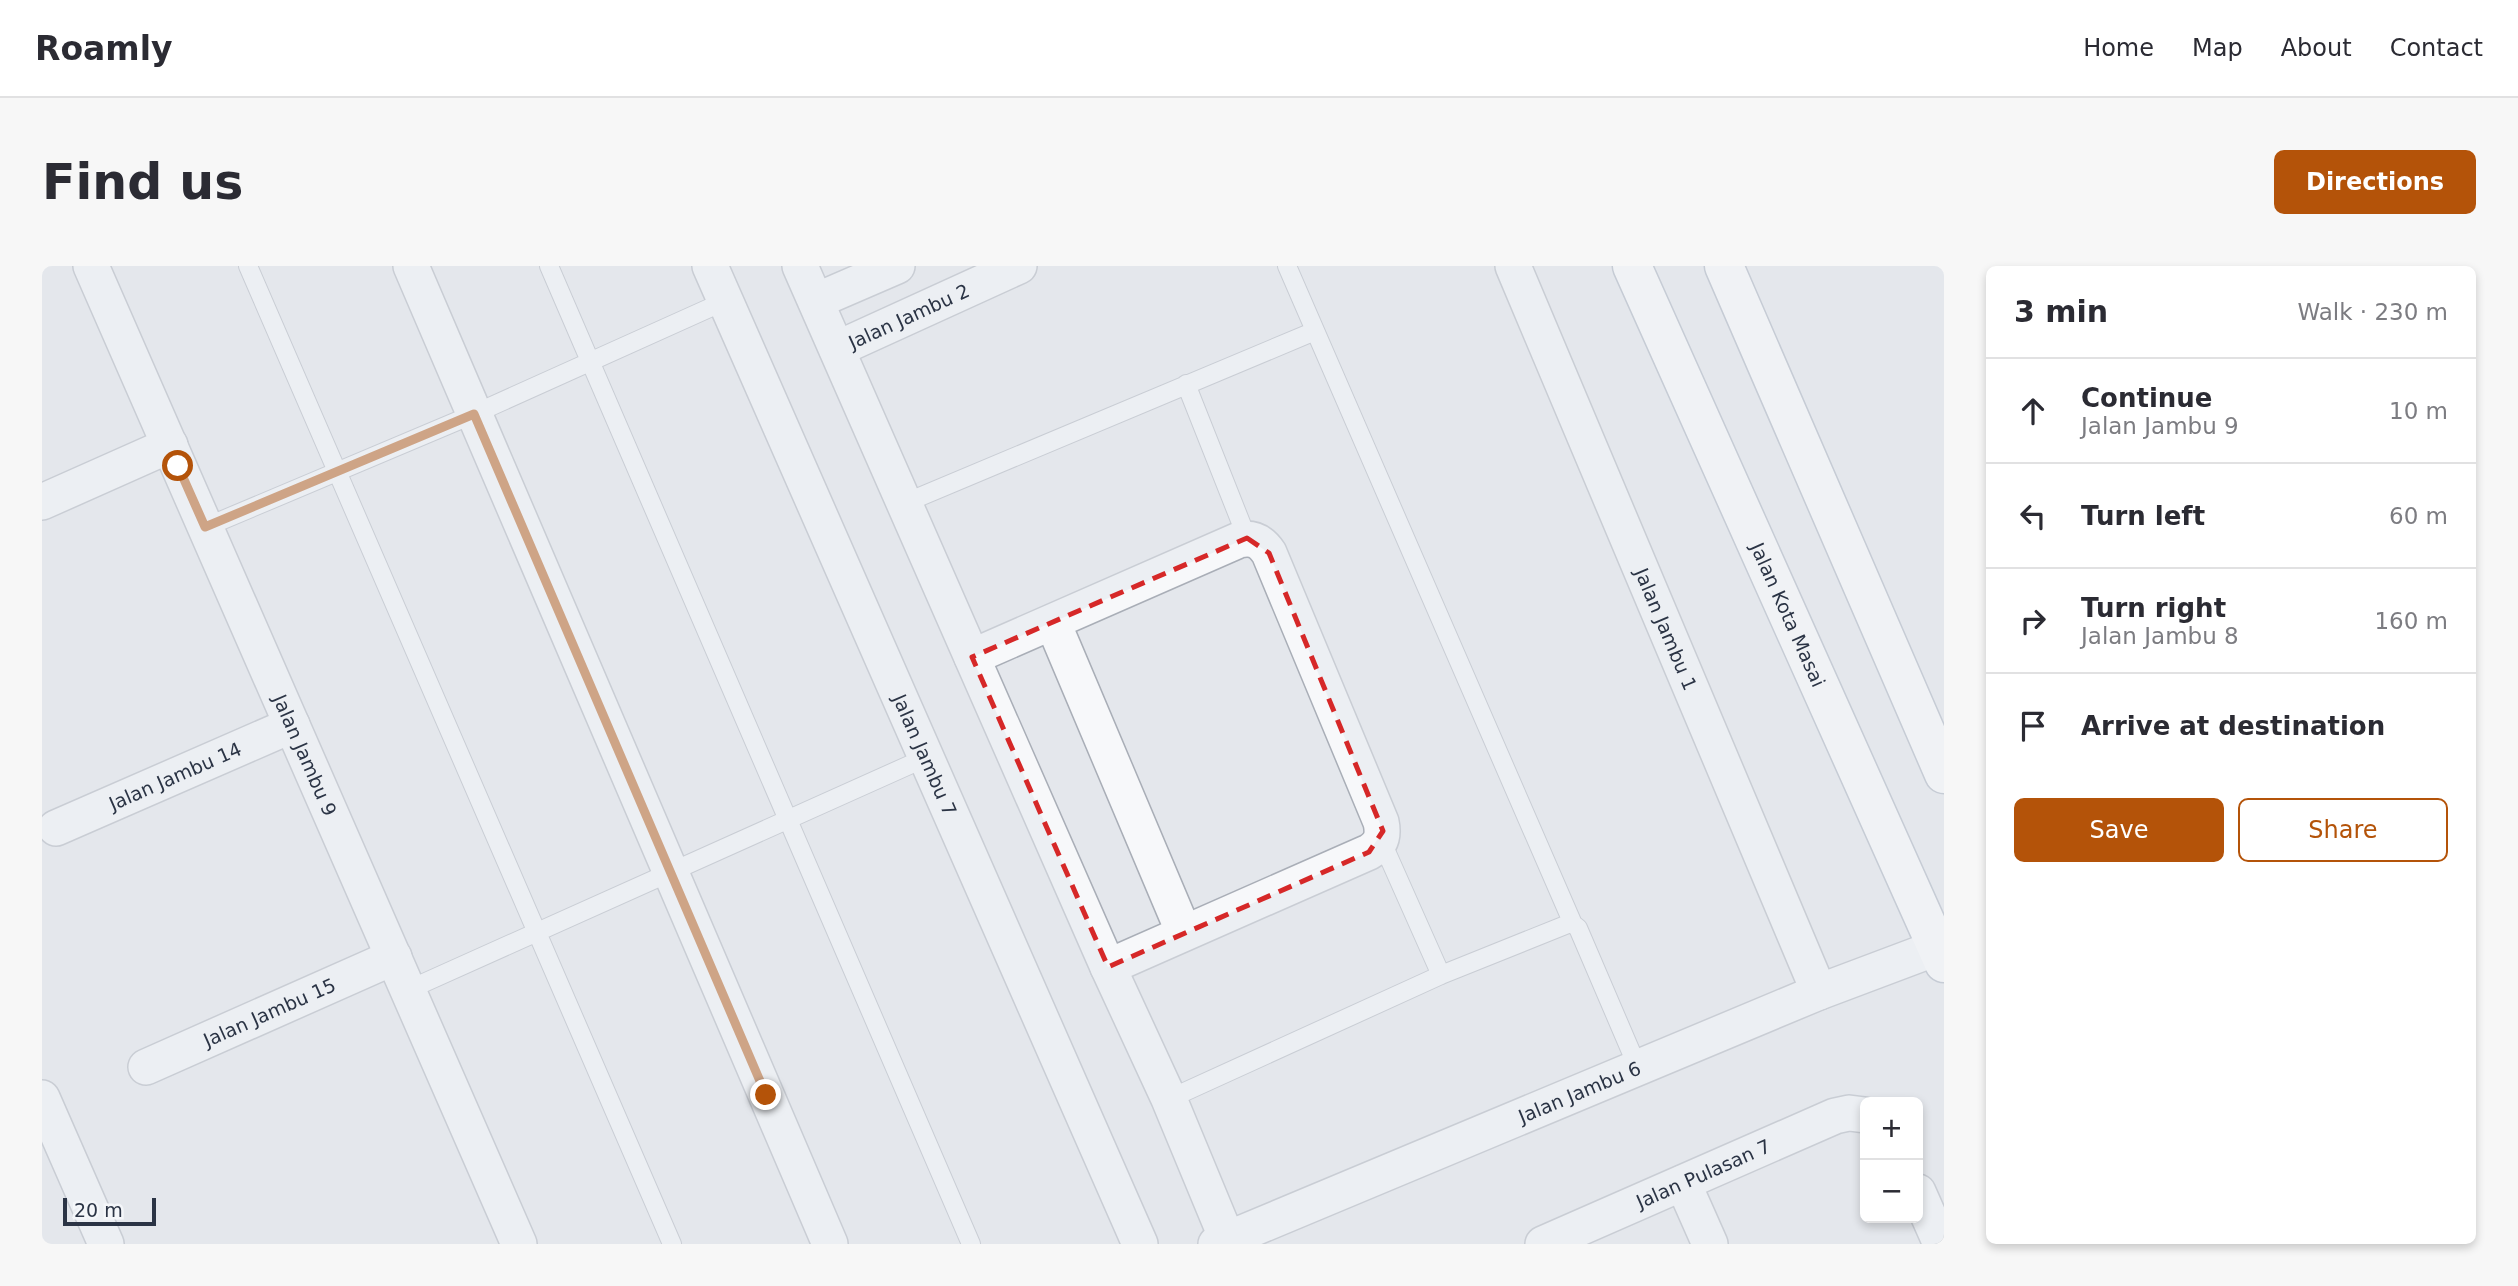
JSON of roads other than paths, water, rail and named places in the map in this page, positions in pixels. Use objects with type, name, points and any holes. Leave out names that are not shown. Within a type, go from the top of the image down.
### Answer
[{"type":"main road","name":"Jalan Kota Masai","points":[[1632,266],[1942,952]]},
{"type":"main road","points":[[1724,266],[1944,774]]},
{"type":"street","name":"Jalan Jambu 9","points":[[91,266],[394,957],[509,1241]]},
{"type":"street","points":[[411,266],[830,1244]]},
{"type":"street","name":"Jalan Jambu 7","points":[[710,266],[1140,1244]]},
{"type":"street","points":[[800,266],[1108,967],[1169,1099],[1222,1242]]},
{"type":"street","points":[[816,301],[897,266]]},
{"type":"street","name":"Jalan Jambu 2","points":[[837,349],[1019,266]]},
{"type":"street","name":"Jalan Jambu 1","points":[[1513,266],[1819,992]]},
{"type":"street","points":[[42,502],[170,445]]},
{"type":"street","points":[[972,657],[1247,538],[1264,545],[1269,553],[1381,822],[1381,840],[1376,848],[1369,852],[1108,967]]},
{"type":"street","points":[[1053,623],[1184,933]]},
{"type":"street","name":"Jalan Jambu 14","points":[[57,828],[292,725]]},
{"type":"street","name":"Jalan Jambu 6","points":[[1222,1242],[1819,992],[1942,952]]},
{"type":"street","name":"Jalan Jambu 15","points":[[146,1067],[394,957]]},
{"type":"street","points":[[42,1098],[106,1244]]},
{"type":"street","name":"Jalan Pulasan 7","points":[[1543,1244],[1835,1116],[1860,1114]]},
{"type":"street","points":[[1684,1183],[1710,1244]]},
{"type":"street","points":[[1923,1203],[1941,1244]]},
{"type":"lane","points":[[248,266],[672,1244]]},
{"type":"lane","points":[[549,266],[971,1244]]},
{"type":"lane","points":[[1287,266],[1638,1068]]},
{"type":"lane","points":[[205,527],[474,414],[725,301]]},
{"type":"lane","points":[[905,502],[1315,331]]},
{"type":"lane","points":[[1186,384],[1247,538]]},
{"type":"lane","points":[[408,990],[925,758]]},
{"type":"lane","points":[[1381,840],[1441,975]]},
{"type":"lane","points":[[1169,1099],[1441,975],[1573,924]]}]
